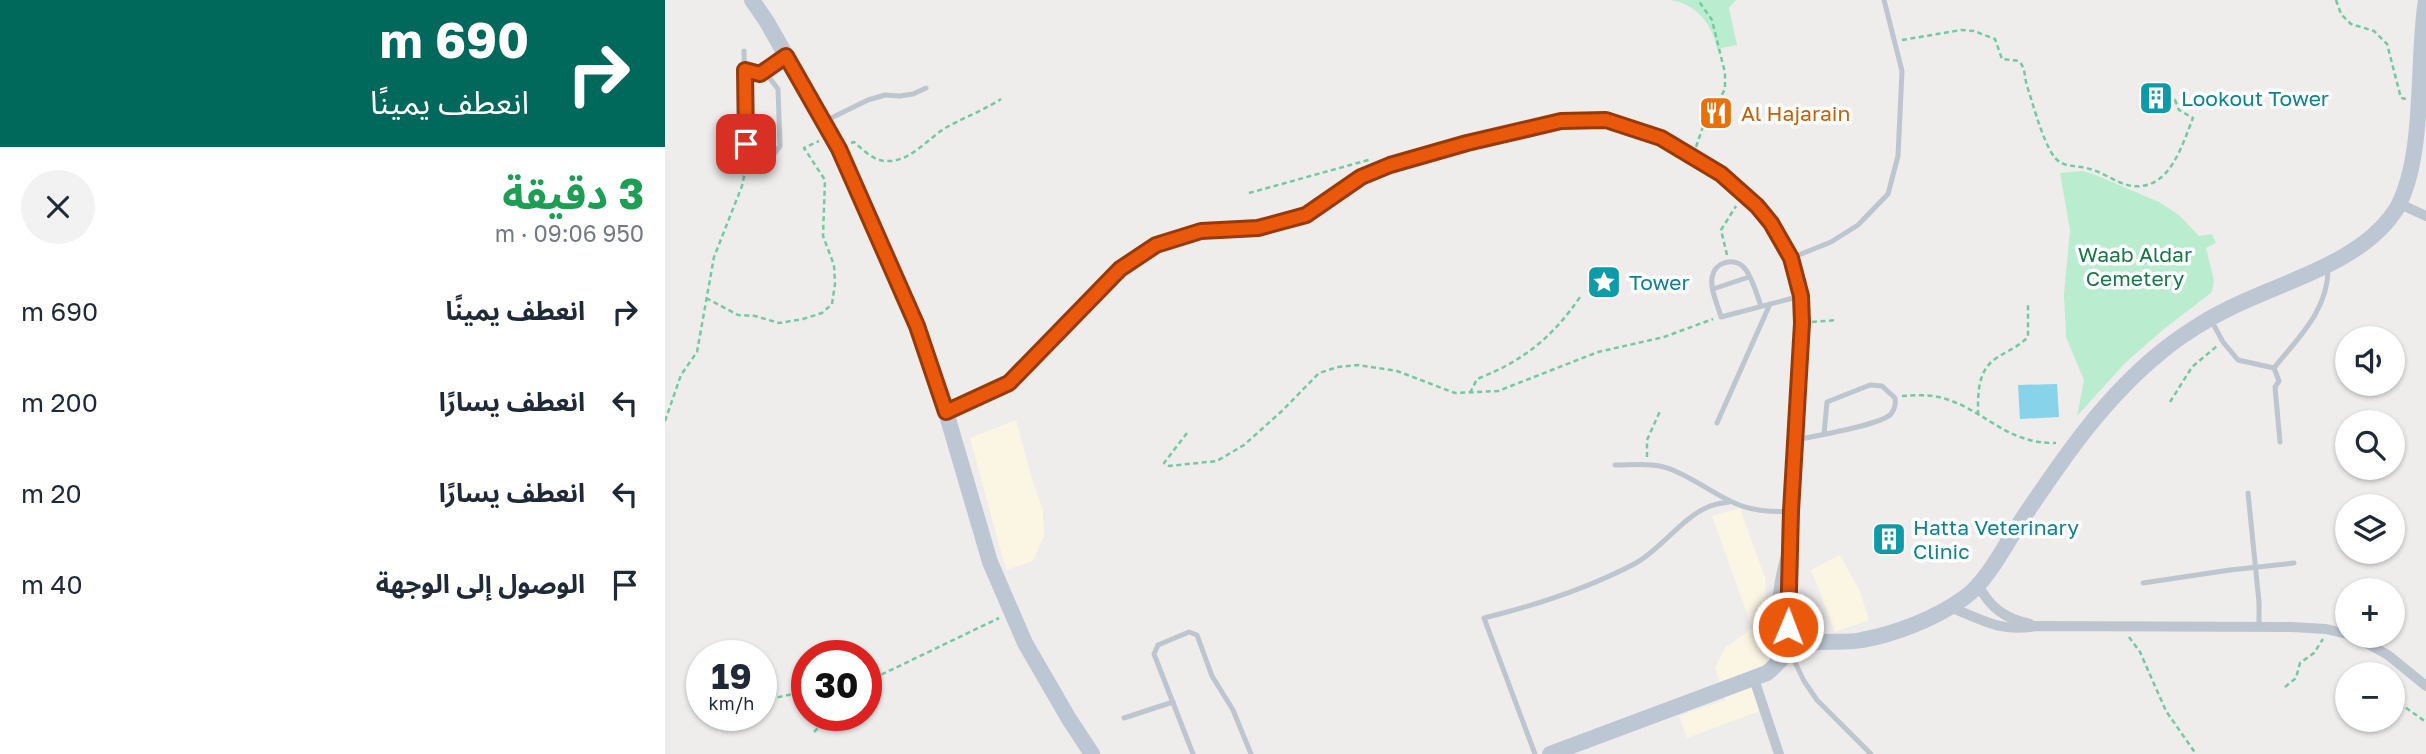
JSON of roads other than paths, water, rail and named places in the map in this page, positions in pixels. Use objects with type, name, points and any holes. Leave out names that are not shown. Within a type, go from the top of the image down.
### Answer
[{"type":"main road","points":[[752,0],[832,135],[917,326],[946,412],[990,562],[1025,643],[1092,754]]},
{"type":"main road","points":[[1550,754],[1754,679],[1775,667],[1790,651],[1808,644],[1831,640],[1870,639],[1914,624],[1949,607],[1979,586],[2074,443],[2116,393],[2162,351],[2226,310],[2327,265],[2381,230],[2400,204],[2421,146],[2419,103],[2422,23],[2426,0]]},
{"type":"street","points":[[946,412],[1009,383],[1120,269],[1156,245],[1201,231],[1258,228],[1306,215],[1361,177],[1390,165],[1467,143],[1561,121],[1606,120],[1661,138],[1721,174],[1757,206],[1771,223],[1791,258],[1801,296],[1802,323],[1791,511],[1790,651]]},
{"type":"street","points":[[2400,204],[2426,216]]},
{"type":"street","points":[[1775,667],[1777,600],[1783,564],[1790,543]]},
{"type":"street","points":[[1979,586],[1988,601],[2001,613],[2016,621],[2036,626]]},
{"type":"street","points":[[1949,607],[1996,626],[2022,628],[2121,626],[2335,631]]},
{"type":"street","points":[[2375,648],[2388,655],[2426,687]]},
{"type":"street","points":[[1754,679],[1779,754]]},
{"type":"lane","points":[[1791,258],[1831,242],[1858,225],[1888,194],[1898,156],[1902,71],[1894,43],[1892,23],[1884,0]]},
{"type":"lane","points":[[744,51],[746,144],[755,154],[774,154],[780,146],[778,89],[774,82],[745,70]]},
{"type":"lane","points":[[760,74],[786,56]]},
{"type":"lane","points":[[832,135],[868,100],[885,94],[913,94],[926,88]]},
{"type":"lane","points":[[1761,306],[1745,269],[1730,261],[1720,264],[1711,279],[1721,317],[1801,296]]},
{"type":"lane","points":[[2274,368],[2314,318],[2326,292],[2327,265]]},
{"type":"lane","points":[[1713,289],[1749,277]]},
{"type":"lane","points":[[1717,423],[1770,304]]},
{"type":"lane","points":[[2211,320],[2223,342],[2238,360],[2274,368]]},
{"type":"lane","points":[[2274,368],[2279,381],[2275,387],[2280,442]]},
{"type":"lane","points":[[1796,440],[1823,434],[1881,420],[1892,413],[1896,405],[1895,398],[1882,386],[1870,385],[1827,402],[1823,434]]},
{"type":"lane","points":[[1615,466],[1647,464],[1673,470],[1736,506],[1770,512],[1791,511]]},
{"type":"lane","points":[[2248,492],[2259,628]]},
{"type":"lane","points":[[1535,754],[1484,618],[1565,596],[1625,568],[1647,556],[1703,510],[1729,502]]},
{"type":"lane","points":[[2143,583],[2294,563]]},
{"type":"lane","points":[[1193,754],[1154,650],[1158,645],[1192,632],[1197,635],[1212,676],[1233,710],[1251,754]]},
{"type":"lane","points":[[1790,651],[1817,701],[1871,754]]},
{"type":"lane","points":[[1124,718],[1173,702]]},
{"type":"water","points":[[2057,384],[2059,417],[2020,419],[2018,385]]},
{"type":"place","name":"Lookout Tower","points":[[2156,98]]},
{"type":"place","name":"Al Hajarain","points":[[1716,113]]},
{"type":"place","name":"Tower","points":[[1604,282]]},
{"type":"place","name":"Hatta Veterinary Clinic","points":[[1889,539]]},
{"type":"park label","name":"Waab Aldar Cemetery","points":[[2135,266]]}]
